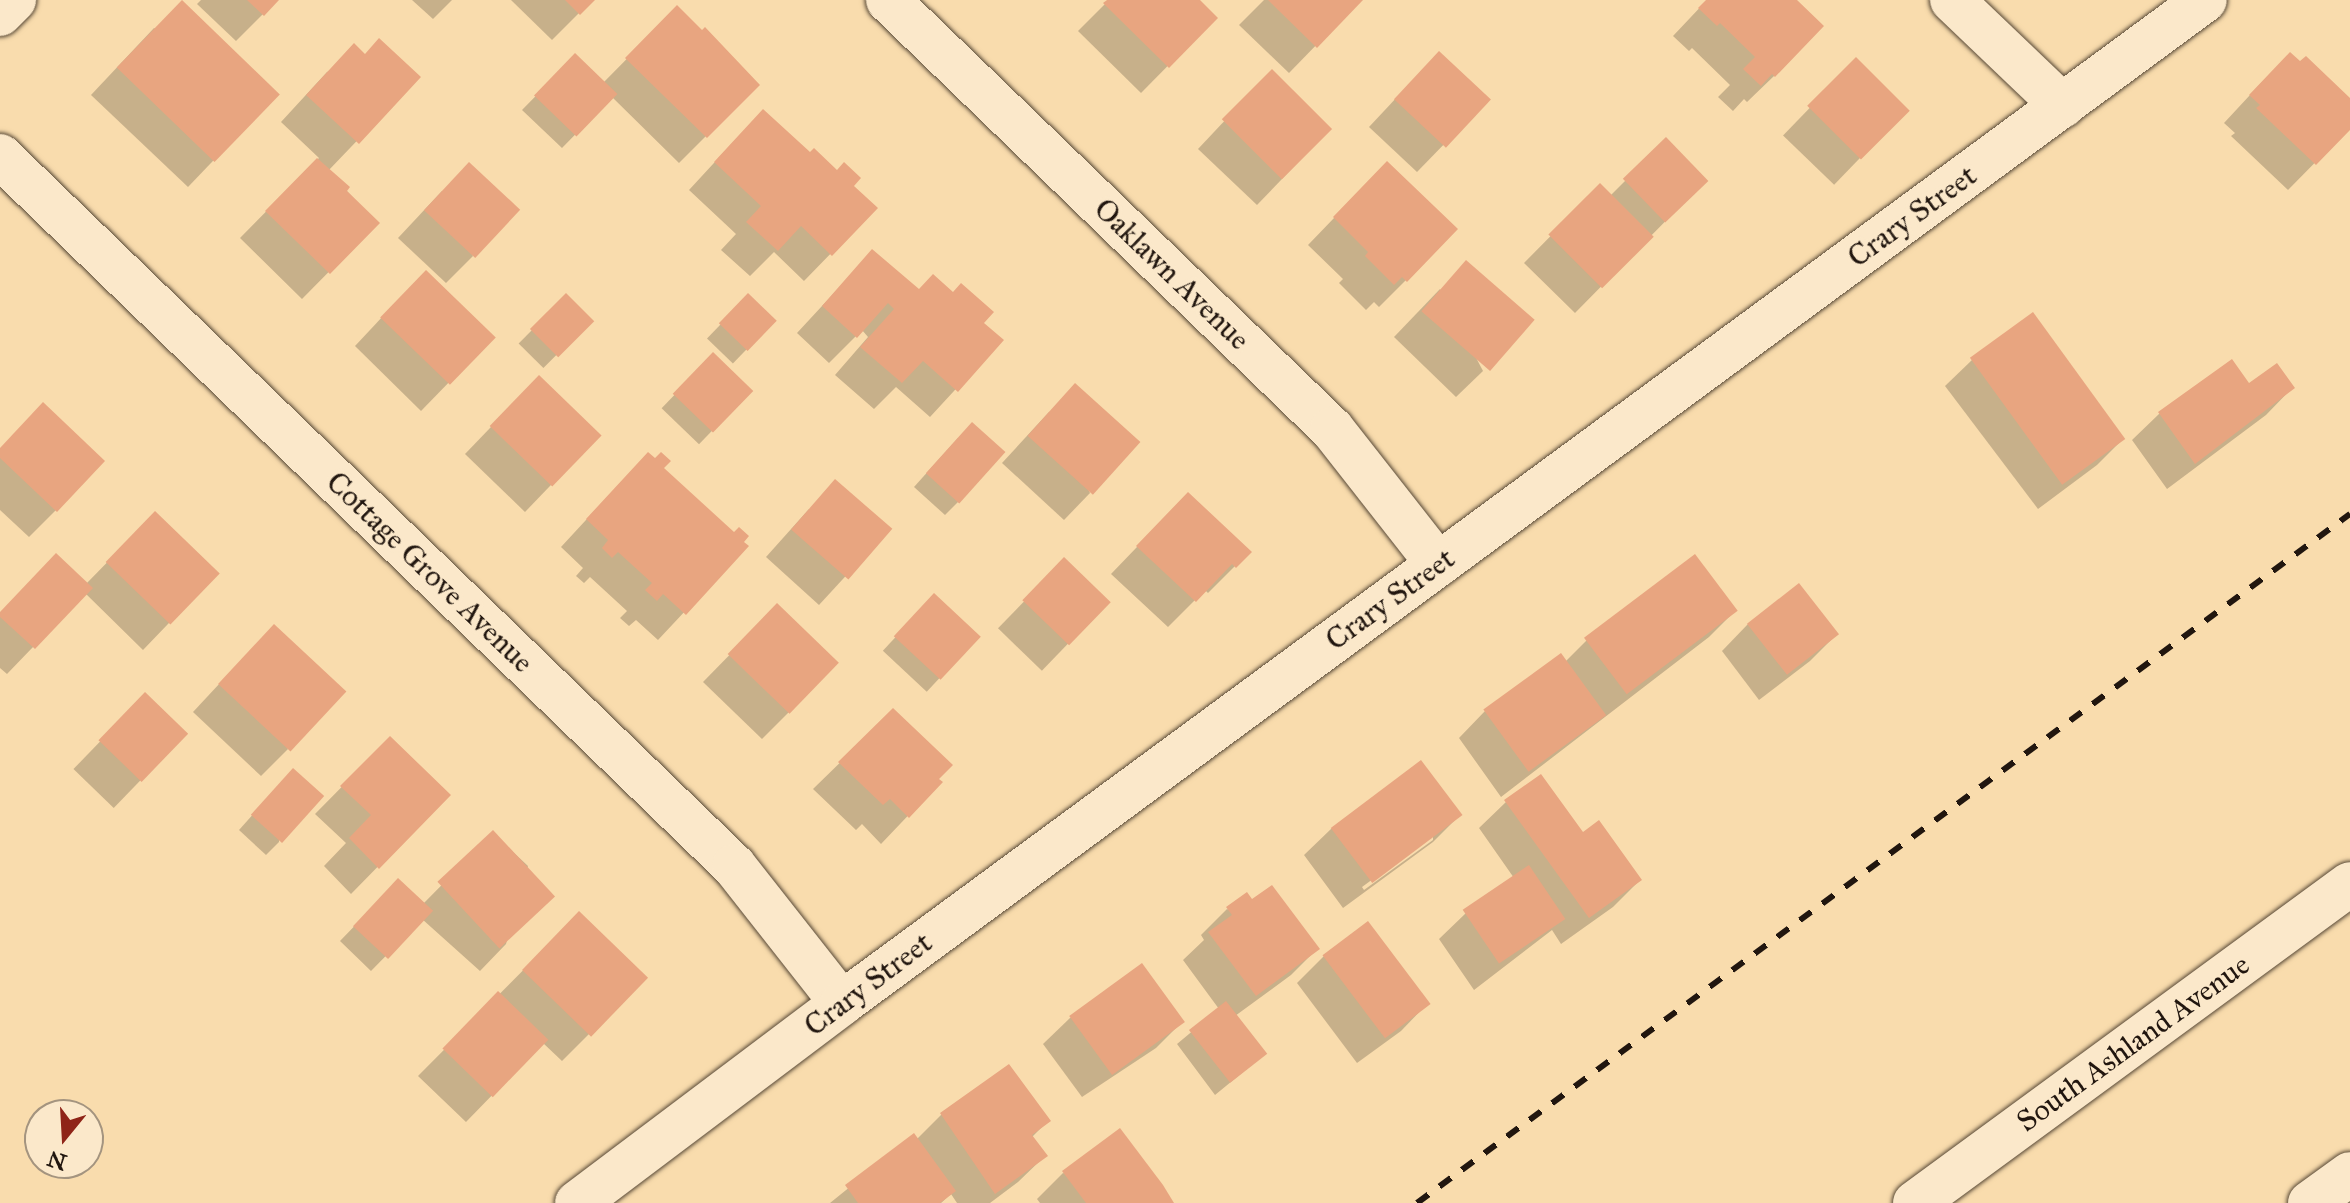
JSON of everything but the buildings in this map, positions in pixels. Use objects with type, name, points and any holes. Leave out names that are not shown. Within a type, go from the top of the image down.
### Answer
[{"type":"street","points":[[0,14],[14,0]]},
{"type":"street","name":"Oaklawn Avenue","points":[[888,0],[1332,429],[1438,564]]},
{"type":"street","points":[[1952,0],[2063,106]]},
{"type":"street","name":"Crary Street","points":[[577,1203],[842,1003],[2205,0]]},
{"type":"street","name":"Cottage Grove Avenue","points":[[0,156],[734,866],[842,1003]]},
{"type":"street","name":"South Ashland Avenue","points":[[1915,1203],[2350,884]]},
{"type":"street","points":[[2310,1203],[2350,1174]]},
{"type":"railway","points":[[1417,1203],[2350,514]]}]
